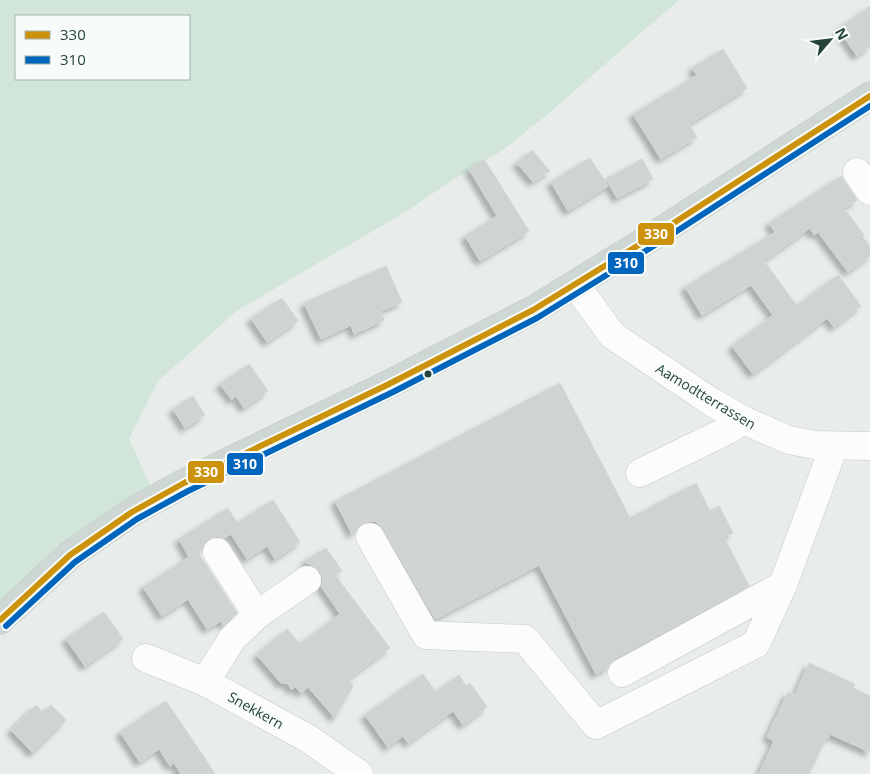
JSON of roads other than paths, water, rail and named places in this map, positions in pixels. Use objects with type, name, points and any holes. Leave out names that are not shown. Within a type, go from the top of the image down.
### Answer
[{"type":"main road","points":[[0,620],[88,540],[132,512],[184,483],[499,328],[576,284],[870,96]]},
{"type":"street","name":"Aamodtterrassen","points":[[576,284],[589,306],[612,335],[677,380],[743,420],[789,440],[834,446],[870,446]]},
{"type":"street","points":[[640,473],[728,430],[743,420]]},
{"type":"street","points":[[370,538],[426,635],[525,639],[596,726],[756,644],[783,585],[834,446]]},
{"type":"street","points":[[217,552],[256,615]]},
{"type":"street","points":[[206,682],[232,638],[256,615],[307,580]]},
{"type":"street","points":[[622,672],[783,585]]},
{"type":"street","name":"Snekkern","points":[[146,658],[206,682],[309,739],[359,774]]}]
